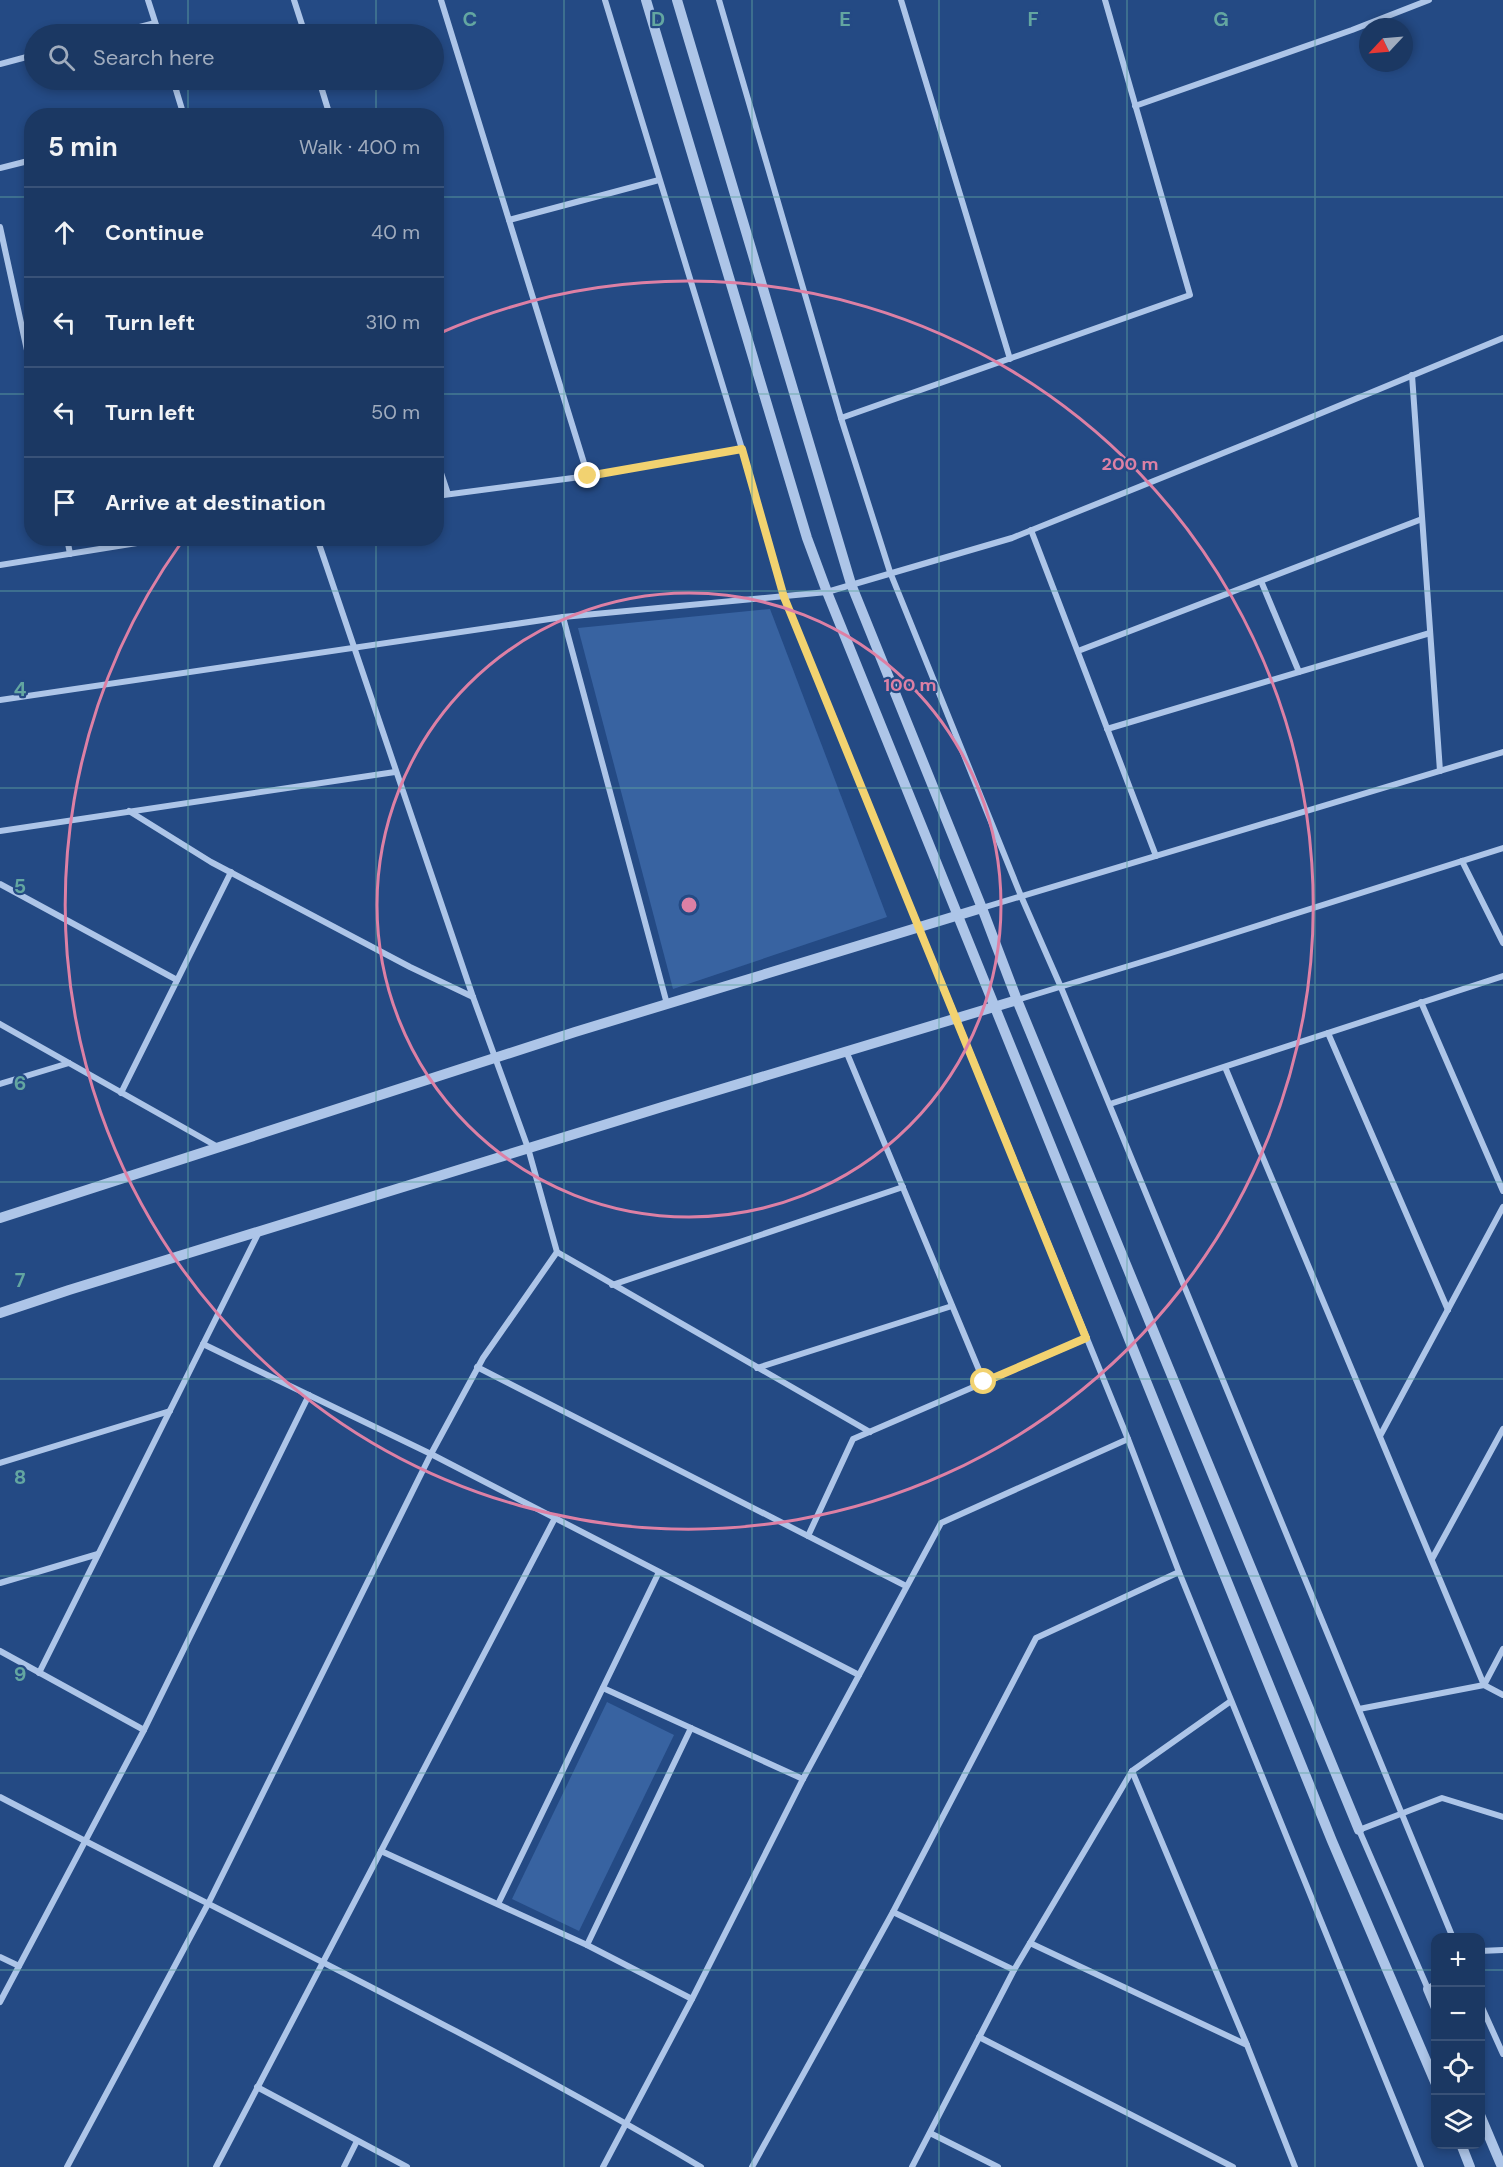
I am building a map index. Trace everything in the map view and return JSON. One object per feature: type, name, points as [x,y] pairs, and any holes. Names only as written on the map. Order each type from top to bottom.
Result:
[{"type":"street","points":[[148,0],[155,23],[151,24]]},
{"type":"street","points":[[294,0],[302,24]]},
{"type":"street","points":[[441,0],[588,476]]},
{"type":"street","points":[[605,0],[742,449],[784,597],[1128,1439],[1179,1572],[1421,2167]]},
{"type":"street","points":[[646,0],[807,538],[827,592],[1332,1841],[1431,2072]]},
{"type":"street","points":[[676,0],[851,584],[1017,1000],[1359,1830],[1431,1984]]},
{"type":"street","points":[[719,0],[841,418],[890,572],[1021,896],[1110,1104],[1451,1933]]},
{"type":"street","points":[[901,0],[1010,359]]},
{"type":"street","points":[[841,418],[1190,295],[1105,0]]},
{"type":"street","points":[[1135,106],[1352,30],[1429,0]]},
{"type":"street","points":[[0,64],[24,58]]},
{"type":"street","points":[[176,90],[182,108]]},
{"type":"street","points":[[322,90],[328,108]]},
{"type":"street","points":[[0,168],[24,162]]},
{"type":"street","points":[[509,220],[659,180]]},
{"type":"street","points":[[0,226],[24,336]]},
{"type":"street","points":[[0,700],[563,617],[827,592],[1012,538],[1503,338]]},
{"type":"street","points":[[1412,375],[1440,771]]},
{"type":"street","points":[[444,495],[588,476],[742,449]]},
{"type":"street","points":[[444,482],[448,494]]},
{"type":"street","points":[[1077,651],[1422,519]]},
{"type":"street","points":[[1031,530],[1156,856]]},
{"type":"street","points":[[68,546],[70,554]]},
{"type":"street","points":[[0,565],[119,546]]},
{"type":"street","points":[[320,546],[395,772],[528,1148],[557,1252],[870,1432]]},
{"type":"street","points":[[1261,581],[1299,672]]},
{"type":"street","points":[[563,617],[667,1004]]},
{"type":"street","points":[[1107,729],[1430,633]]},
{"type":"street","points":[[0,1218],[667,1004],[1503,752]]},
{"type":"street","points":[[0,831],[395,772]]},
{"type":"street","points":[[129,811],[231,872],[410,967],[473,997]]},
{"type":"street","points":[[0,1313],[528,1148],[1168,954],[1503,848]]},
{"type":"street","points":[[1462,861],[1503,943]]},
{"type":"street","points":[[121,1093],[231,872]]},
{"type":"street","points":[[0,885],[177,980]]},
{"type":"street","points":[[1110,1104],[1503,976]]},
{"type":"street","points":[[1421,1002],[1503,1191]]},
{"type":"street","points":[[0,1024],[219,1148]]},
{"type":"street","points":[[1328,1033],[1448,1310]]},
{"type":"street","points":[[846,1051],[984,1382]]},
{"type":"street","points":[[0,1084],[69,1063]]},
{"type":"street","points":[[1225,1067],[1484,1685]]},
{"type":"street","points":[[612,1285],[903,1187]]},
{"type":"street","points":[[1380,1436],[1503,1207]]},
{"type":"street","points":[[39,1673],[259,1231]]},
{"type":"street","points":[[67,2167],[208,1902],[431,1454],[477,1367],[557,1252]]},
{"type":"street","points":[[757,1368],[952,1306]]},
{"type":"street","points":[[808,1536],[853,1440],[1086,1338]]},
{"type":"street","points":[[203,1344],[431,1454],[859,1675]]},
{"type":"street","points":[[477,1367],[906,1586]]},
{"type":"street","points":[[0,2002],[144,1730],[309,1395]]},
{"type":"street","points":[[0,1463],[170,1411]]},
{"type":"street","points":[[1432,1559],[1503,1429]]},
{"type":"street","points":[[603,2167],[692,1999],[803,1779],[942,1523],[1128,1439]]},
{"type":"street","points":[[216,2167],[555,1518]]},
{"type":"street","points":[[0,1583],[98,1554]]},
{"type":"street","points":[[498,1904],[659,1572]]},
{"type":"street","points":[[752,2167],[893,1912],[1036,1638],[1179,1572]]},
{"type":"street","points":[[1484,1685],[1503,1649]]},
{"type":"street","points":[[0,1652],[144,1730]]},
{"type":"street","points":[[1359,1709],[1484,1685],[1503,1695]]},
{"type":"street","points":[[603,1688],[803,1779]]},
{"type":"street","points":[[912,2167],[1014,1970],[1132,1771],[1231,1701]]},
{"type":"street","points":[[587,1945],[691,1728]]},
{"type":"street","points":[[1132,1771],[1247,2045],[1295,2167]]},
{"type":"street","points":[[0,1797],[322,1962],[626,2123],[701,2167]]},
{"type":"street","points":[[1359,1830],[1442,1798],[1503,1817]]},
{"type":"street","points":[[381,1851],[587,1945],[692,1999]]},
{"type":"street","points":[[893,1912],[1014,1970]]},
{"type":"street","points":[[1030,1943],[1247,2045]]},
{"type":"street","points":[[1485,1951],[1503,1950]]},
{"type":"street","points":[[0,1957],[19,1966]]},
{"type":"street","points":[[1485,2014],[1503,2055]]},
{"type":"street","points":[[979,2037],[1233,2167]]},
{"type":"street","points":[[257,2087],[407,2167]]},
{"type":"street","points":[[1485,2127],[1502,2167]]},
{"type":"street","points":[[930,2133],[998,2167]]},
{"type":"street","points":[[344,2167],[357,2141]]},
{"type":"street","points":[[1463,2149],[1470,2167]]},
{"type":"shaded area","points":[[770,609],[887,917],[673,989],[578,628]]},
{"type":"shaded area","points":[[607,1702],[674,1735],[579,1931],[512,1899]]},
{"type":"route","points":[[588,476],[742,449],[784,597],[1086,1338],[984,1382]]}]
